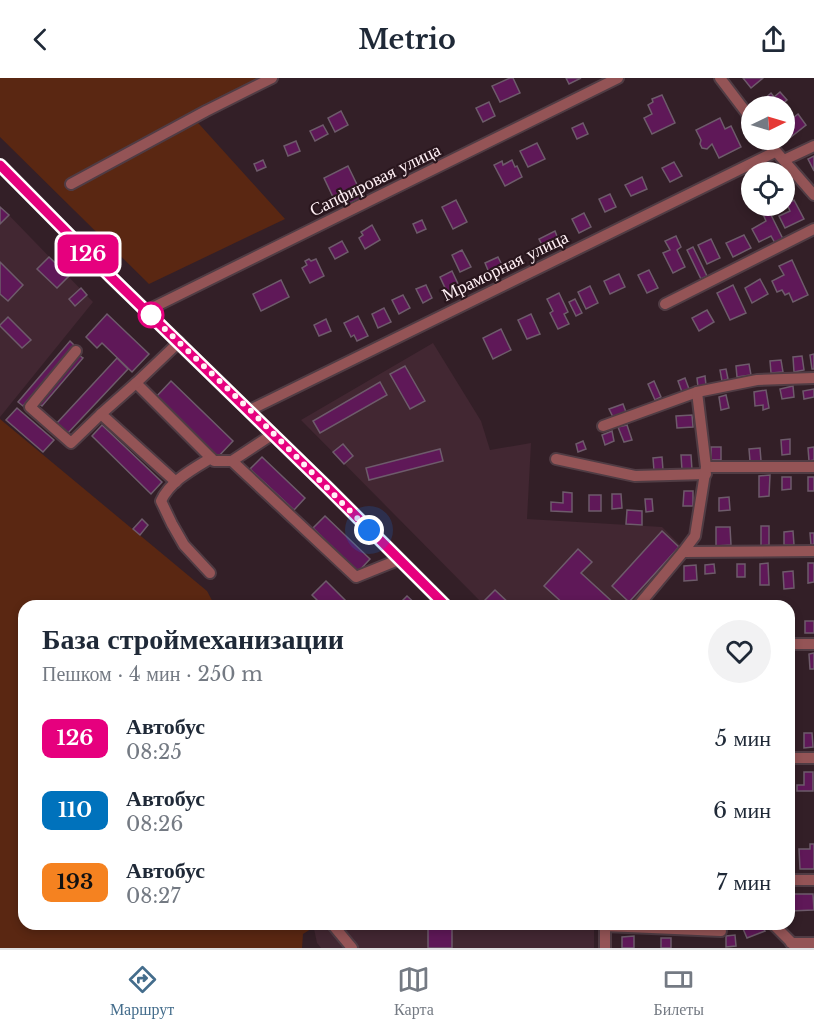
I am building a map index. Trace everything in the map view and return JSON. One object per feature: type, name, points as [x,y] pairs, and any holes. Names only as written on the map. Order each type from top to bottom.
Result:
[{"type":"street","points":[[71,184],[272,78]]},
{"type":"street","name":"Сапфировая улица","points":[[146,311],[618,78]]},
{"type":"street","points":[[720,78],[741,106]]},
{"type":"street","points":[[784,160],[814,146]]},
{"type":"street","points":[[776,152],[814,195]]},
{"type":"street","name":"Мраморная улица","points":[[250,410],[776,152]]},
{"type":"street","points":[[0,165],[440,600]]},
{"type":"street","points":[[665,304],[814,229]]},
{"type":"street","points":[[76,351],[30,407],[71,443],[179,342]]},
{"type":"street","points":[[603,426],[697,393],[757,380],[814,378]]},
{"type":"street","points":[[136,384],[214,461],[232,461],[273,434]]},
{"type":"street","points":[[643,600],[695,536],[706,471],[697,393]]},
{"type":"street","points":[[101,414],[176,482]]},
{"type":"street","points":[[210,573],[184,545],[161,501],[176,482],[211,458]]},
{"type":"street","points":[[556,459],[635,476],[814,467]]},
{"type":"street","points":[[232,461],[357,577],[398,560]]},
{"type":"street","points":[[683,552],[814,551]]},
{"type":"street","points":[[795,644],[814,644]]},
{"type":"street","points":[[795,758],[814,758]]},
{"type":"street","points":[[795,880],[814,880]]},
{"type":"street","points":[[337,930],[352,948]]},
{"type":"street","points":[[605,930],[605,948]]},
{"type":"street","points":[[702,930],[721,931]]},
{"type":"street","points":[[779,930],[794,945],[814,943]]},
{"type":"shaded area","points":[[0,78],[260,78],[190,114],[285,219],[149,284],[0,137]]},
{"type":"shaded area","points":[[0,206],[93,302],[0,417]]},
{"type":"shaded area","points":[[433,343],[481,421],[490,450],[531,443],[527,519],[662,527],[684,549],[639,600],[479,600],[301,420]]},
{"type":"shaded area","points":[[0,419],[207,591],[212,600],[18,600],[18,930],[309,930],[303,934],[302,948],[0,948]]},
{"type":"shaded area","points":[[314,930],[594,930],[594,948],[321,948],[317,943]]},
{"type":"building","points":[[513,78],[520,93],[500,102],[492,86]]},
{"type":"building","points":[[566,78],[581,78],[569,84]]},
{"type":"building","points":[[743,78],[763,78],[751,88]]},
{"type":"building","points":[[662,95],[675,123],[652,134],[644,118],[652,114],[648,105],[653,102],[652,99]]},
{"type":"building","points":[[489,102],[495,116],[483,122],[476,108]]},
{"type":"building","points":[[341,111],[348,125],[335,132],[328,118]]},
{"type":"building","points":[[798,114],[806,125],[795,134],[795,116]]},
{"type":"building","points":[[720,118],[725,129],[731,126],[741,147],[719,158],[712,144],[707,149],[702,148],[696,130]]},
{"type":"building","points":[[583,123],[588,134],[577,139],[572,128]]},
{"type":"building","points":[[323,125],[328,134],[315,141],[310,131]]},
{"type":"building","points":[[296,141],[300,151],[288,156],[284,146]]},
{"type":"building","points":[[537,143],[545,159],[528,167],[520,151]]},
{"type":"building","points":[[814,156],[814,171],[808,159]]},
{"type":"building","points":[[263,160],[266,167],[257,171],[254,164]]},
{"type":"building","points":[[512,160],[522,177],[505,186],[494,165],[502,161],[503,165]]},
{"type":"building","points":[[674,162],[682,176],[670,182],[662,168]]},
{"type":"building","points":[[348,166],[363,197],[349,204],[343,192],[333,197],[324,178]]},
{"type":"building","points":[[642,177],[647,189],[631,196],[625,185]]},
{"type":"building","points":[[610,194],[616,207],[605,212],[599,199]]},
{"type":"building","points":[[456,200],[467,222],[453,229],[442,207]]},
{"type":"building","points":[[795,202],[804,219],[785,228],[779,216],[795,216]]},
{"type":"building","points":[[0,207],[9,215],[0,224]]},
{"type":"building","points":[[584,213],[591,227],[579,233],[572,219]]},
{"type":"building","points":[[764,216],[772,216],[783,239],[775,243],[771,236],[759,242],[752,229],[766,221]]},
{"type":"building","points":[[422,220],[426,229],[417,233],[413,224]]},
{"type":"building","points":[[372,225],[380,240],[365,249],[359,238],[363,235],[361,232]]},
{"type":"building","points":[[555,231],[560,244],[545,251],[539,239]]},
{"type":"building","points":[[744,235],[751,248],[733,257],[726,243]]},
{"type":"building","points":[[676,236],[681,247],[677,250],[685,267],[673,273],[663,253],[670,250],[665,241]]},
{"type":"building","points":[[711,239],[720,258],[707,264],[698,245]]},
{"type":"building","points":[[342,241],[348,252],[335,259],[329,248]]},
{"type":"building","points":[[693,247],[707,276],[701,279],[687,250]]},
{"type":"building","points":[[462,250],[471,267],[460,272],[452,255]]},
{"type":"building","points":[[49,257],[69,276],[57,288],[37,269]]},
{"type":"building","points":[[498,257],[504,269],[490,275],[485,263]]},
{"type":"building","points":[[309,259],[311,261],[316,259],[324,276],[310,283],[302,268],[307,265],[305,261]]},
{"type":"building","points":[[792,260],[808,295],[793,302],[789,293],[785,295],[782,290],[777,292],[772,281],[784,275],[779,266]]},
{"type":"building","points":[[0,262],[23,285],[8,301],[0,294]]},
{"type":"building","points":[[649,270],[658,288],[647,293],[638,275]]},
{"type":"building","points":[[452,271],[459,286],[447,292],[440,277]]},
{"type":"building","points":[[619,274],[625,287],[610,294],[604,281]]},
{"type":"building","points":[[760,279],[768,294],[752,303],[745,288]]},
{"type":"building","points":[[281,280],[289,297],[261,311],[253,294]]},
{"type":"building","points":[[426,285],[432,298],[423,303],[416,289]]},
{"type":"building","points":[[733,285],[746,313],[730,320],[717,293]]},
{"type":"building","points":[[590,286],[598,303],[586,309],[578,292]]},
{"type":"building","points":[[81,288],[87,295],[75,306],[69,299]]},
{"type":"building","points":[[559,293],[568,312],[564,314],[569,324],[558,329],[550,313],[553,311],[547,299]]},
{"type":"building","points":[[403,295],[410,308],[399,314],[392,300]]},
{"type":"building","points":[[575,299],[582,313],[576,316],[569,302]]},
{"type":"building","points":[[384,308],[391,322],[378,328],[372,314]]},
{"type":"building","points":[[707,310],[714,322],[699,331],[692,318]]},
{"type":"building","points":[[107,314],[149,354],[132,372],[102,343],[97,348],[86,337]]},
{"type":"building","points":[[531,314],[540,334],[527,339],[518,320]]},
{"type":"building","points":[[358,316],[368,336],[357,341],[354,335],[351,337],[344,323]]},
{"type":"building","points":[[8,317],[31,340],[22,348],[0,326]]},
{"type":"building","points":[[326,319],[331,331],[319,336],[314,325]]},
{"type":"building","points":[[501,329],[511,350],[493,359],[483,338]]},
{"type":"building","points":[[70,341],[74,345],[23,406],[18,402]]},
{"type":"building","points":[[77,354],[83,358],[42,406],[37,402]]},
{"type":"building","points":[[814,354],[814,369],[812,369],[810,355]]},
{"type":"building","points":[[802,356],[804,370],[794,372],[793,357]]},
{"type":"building","points":[[117,358],[128,369],[67,434],[56,424]]},
{"type":"building","points":[[781,360],[783,372],[771,373],[770,361]]},
{"type":"building","points":[[749,364],[751,375],[737,377],[736,366]]},
{"type":"building","points":[[405,366],[425,401],[410,409],[390,374]]},
{"type":"building","points":[[726,369],[728,379],[722,381],[720,370]]},
{"type":"building","points":[[705,376],[706,385],[698,387],[697,378]]},
{"type":"building","points":[[685,378],[689,389],[682,392],[678,381]]},
{"type":"building","points":[[171,381],[233,441],[217,458],[155,398]]},
{"type":"building","points":[[654,381],[661,397],[655,400],[648,384]]},
{"type":"building","points":[[380,382],[387,395],[320,433],[313,421]]},
{"type":"building","points":[[793,386],[794,397],[782,399],[780,389]]},
{"type":"building","points":[[814,389],[814,397],[804,399],[803,391]]},
{"type":"building","points":[[766,390],[769,408],[763,410],[763,405],[755,406],[754,392]]},
{"type":"building","points":[[726,395],[729,408],[721,410],[719,397]]},
{"type":"building","points":[[623,404],[626,412],[613,417],[609,409]]},
{"type":"building","points":[[17,408],[54,440],[43,452],[6,420]]},
{"type":"building","points":[[692,415],[693,427],[677,428],[676,416]]},
{"type":"building","points":[[102,425],[162,482],[151,494],[92,436]]},
{"type":"building","points":[[627,425],[632,440],[624,442],[618,427]]},
{"type":"building","points":[[612,431],[614,441],[605,445],[602,435]]},
{"type":"building","points":[[790,439],[790,454],[782,455],[781,440]]},
{"type":"building","points":[[583,441],[586,449],[578,452],[576,444]]},
{"type":"building","points":[[343,444],[353,456],[344,464],[333,452]]},
{"type":"building","points":[[711,447],[721,447],[721,460],[711,460]]},
{"type":"building","points":[[814,447],[814,460],[809,461],[808,448]]},
{"type":"building","points":[[760,448],[761,461],[750,461],[749,449]]},
{"type":"building","points":[[440,449],[443,461],[369,480],[366,468]]},
{"type":"building","points":[[681,455],[691,455],[692,470],[682,470]]},
{"type":"building","points":[[262,457],[305,498],[294,510],[250,469]]},
{"type":"building","points":[[662,457],[663,470],[654,471],[653,458]]},
{"type":"building","points":[[770,475],[769,496],[759,497],[759,476]]},
{"type":"building","points":[[782,477],[791,477],[791,489],[782,490]]},
{"type":"building","points":[[808,477],[814,477],[814,491],[808,491]]},
{"type":"building","points":[[684,491],[693,491],[693,506],[683,506]]},
{"type":"building","points":[[563,492],[572,493],[572,512],[551,511],[551,502],[563,503]]},
{"type":"building","points":[[612,494],[621,494],[622,508],[612,509]]},
{"type":"building","points":[[589,495],[601,495],[601,511],[589,511]]},
{"type":"building","points":[[729,497],[730,510],[719,511],[719,498]]},
{"type":"building","points":[[645,499],[652,499],[653,511],[646,512]]},
{"type":"building","points":[[627,510],[642,511],[642,525],[626,524]]},
{"type":"building","points":[[325,516],[370,559],[358,572],[313,528]]},
{"type":"building","points":[[142,519],[148,525],[140,535],[133,529]]},
{"type":"building","points":[[761,526],[769,526],[769,545],[761,546]]},
{"type":"building","points":[[716,527],[730,527],[731,545],[716,546]]},
{"type":"building","points":[[662,531],[679,547],[631,600],[627,600],[612,586]]},
{"type":"building","points":[[793,531],[794,545],[784,545],[784,532]]},
{"type":"building","points":[[810,533],[814,533],[814,544],[811,545]]},
{"type":"building","points":[[578,549],[592,562],[581,573],[610,600],[559,600],[544,586]]},
{"type":"building","points":[[768,563],[769,585],[760,585],[760,564]]},
{"type":"building","points":[[808,563],[814,563],[814,582],[808,583]]},
{"type":"building","points":[[714,564],[715,573],[705,574],[705,565]]},
{"type":"building","points":[[737,564],[745,564],[745,577],[737,577]]},
{"type":"building","points":[[696,565],[697,580],[684,581],[684,566]]},
{"type":"building","points":[[793,571],[794,588],[784,589],[783,572]]},
{"type":"building","points":[[326,581],[345,600],[317,600],[312,595]]},
{"type":"building","points":[[495,590],[506,600],[485,600]]},
{"type":"building","points":[[805,621],[814,621],[814,633],[805,633]]},
{"type":"building","points":[[814,653],[814,669],[810,669],[809,654]]},
{"type":"building","points":[[804,733],[812,733],[813,747],[804,748]]},
{"type":"building","points":[[804,772],[813,772],[813,791],[797,791],[797,785],[804,785]]},
{"type":"building","points":[[810,844],[814,844],[814,869],[800,869],[799,849],[810,849]]},
{"type":"building","points":[[795,894],[813,894],[814,910],[795,911]]},
{"type":"building","points":[[428,930],[452,930],[452,948],[428,948]]},
{"type":"building","points":[[744,930],[765,931],[747,938]]},
{"type":"building","points":[[735,935],[736,946],[726,947],[726,936]]},
{"type":"building","points":[[634,936],[634,948],[622,948],[622,937]]},
{"type":"building","points":[[661,938],[671,938],[671,948],[661,948]]},
{"type":"bus line","name":"126","points":[[0,165],[440,600]]},
{"type":"route","points":[[151,315],[146,311],[250,410],[369,530]]}]
